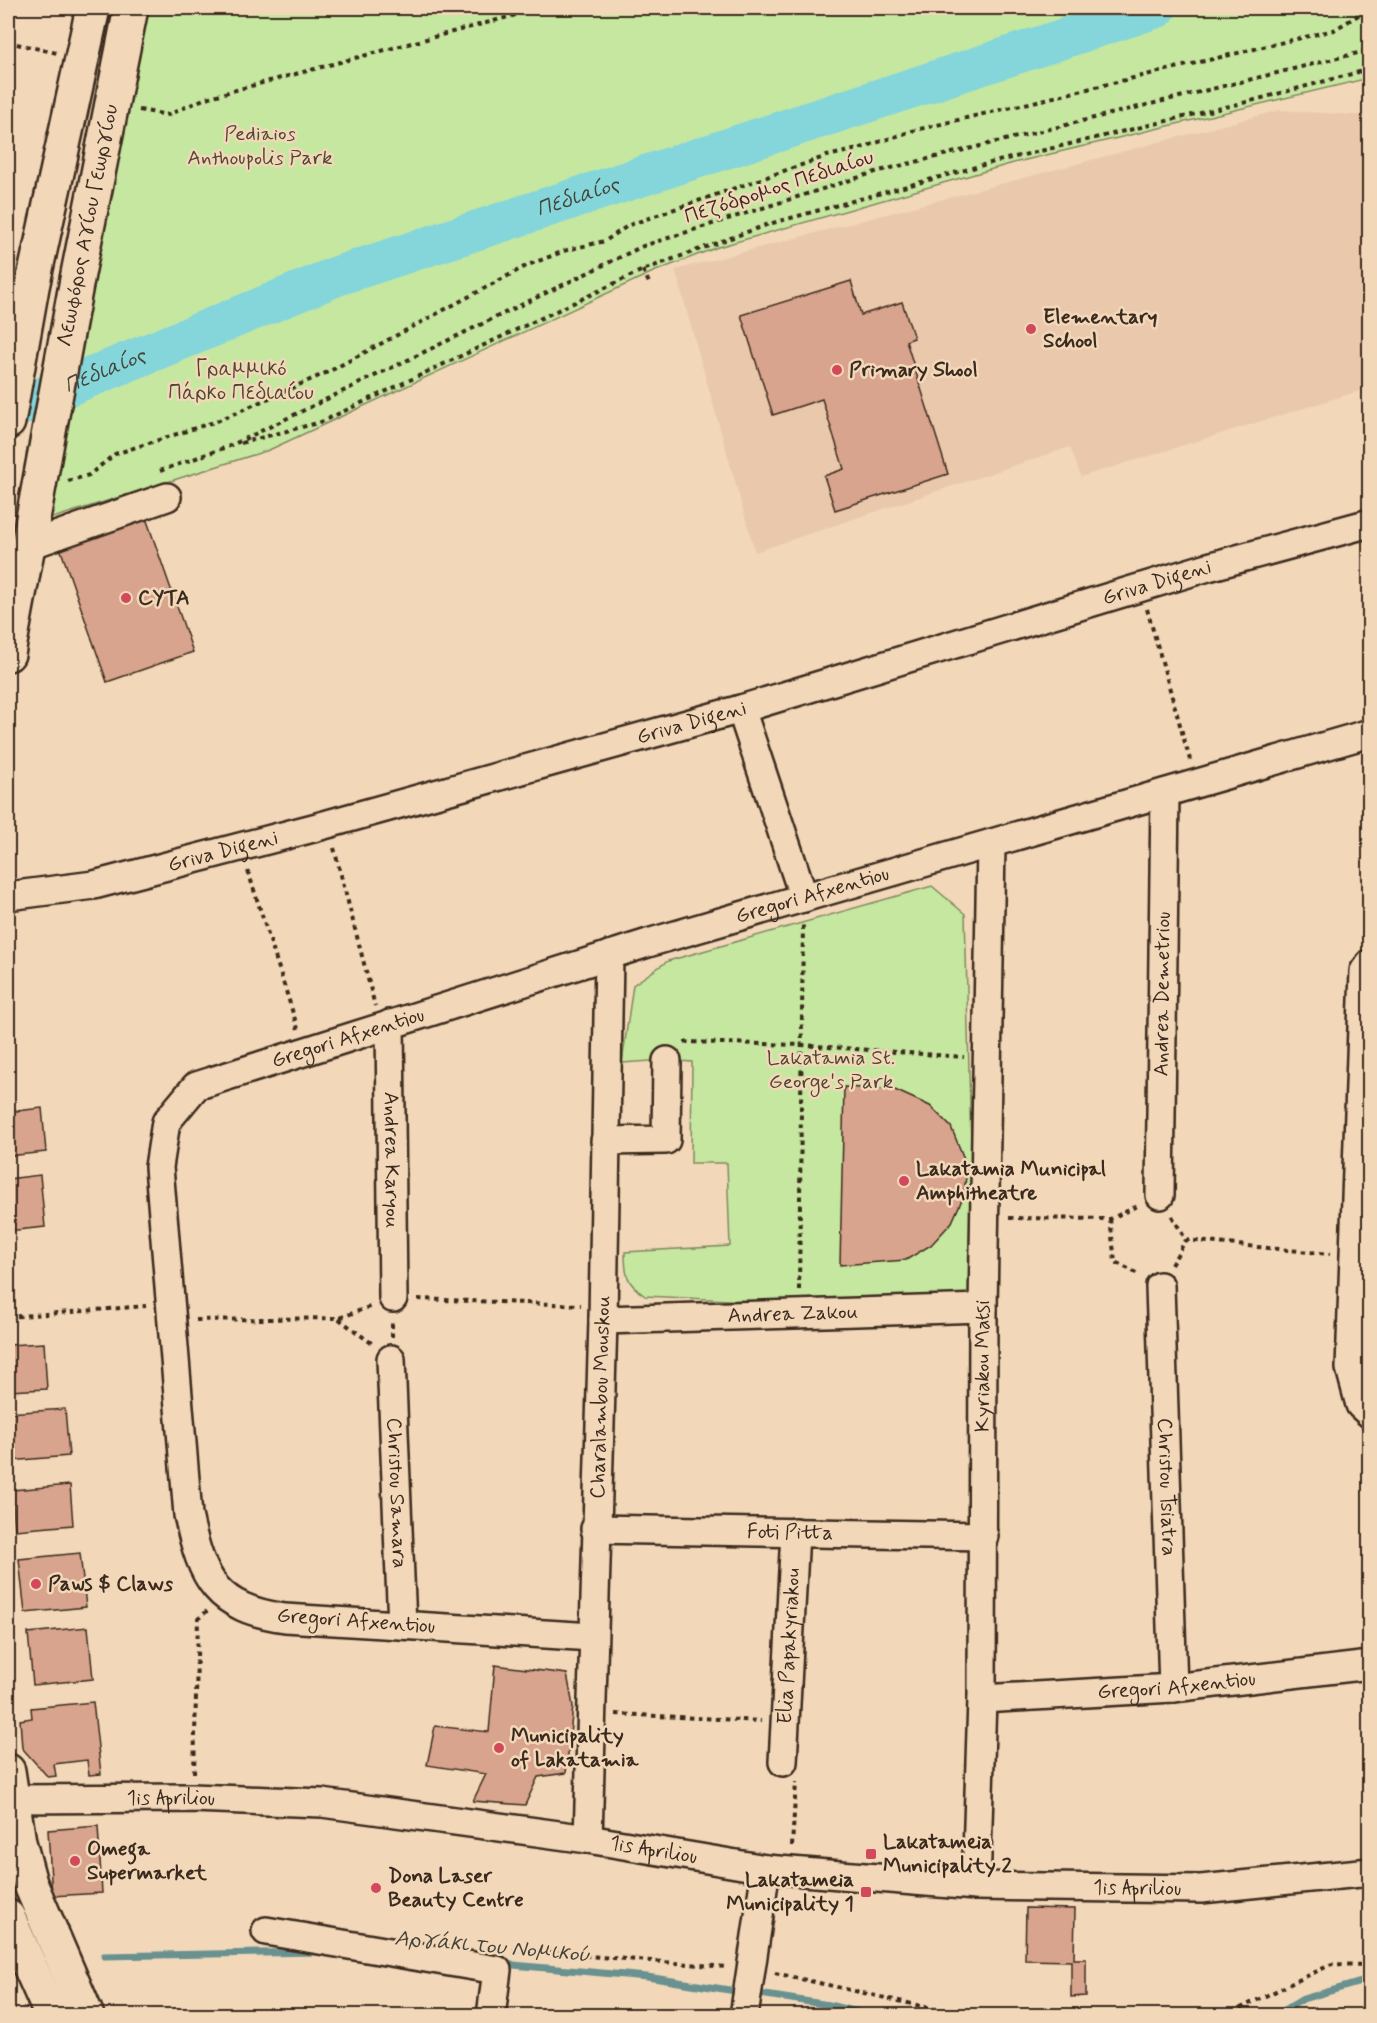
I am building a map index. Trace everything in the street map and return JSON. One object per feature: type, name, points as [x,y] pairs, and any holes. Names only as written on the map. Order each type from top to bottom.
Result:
[{"type":"main road","name":"Λεωφόρος Αγίου Γεωργίου","points":[[8,422],[32,287],[93,8]]},
{"type":"main road","name":"Λεωφόρος Αγίου Γεωργίου","points":[[8,654],[27,543],[52,485],[78,274],[131,8]]},
{"type":"main road","points":[[9,1785],[30,1883],[87,2016]]},
{"type":"main road","points":[[8,1917],[52,2016]]},
{"type":"street","points":[[27,543],[41,541],[167,497]]},
{"type":"street","name":"Griva Digeni","points":[[8,896],[94,885],[328,824],[741,709],[1141,588],[1370,523]]},
{"type":"street","points":[[741,709],[804,898]]},
{"type":"street","name":"Gregori Afxentiou","points":[[593,1637],[285,1618],[256,1614],[224,1598],[208,1579],[195,1550],[188,1515],[159,1167],[166,1122],[196,1086],[609,955],[1370,733]]},
{"type":"street","name":"Andrea Demetriou","points":[[1160,1195],[1166,793]]},
{"type":"street","name":"Kyriakou Matsi","points":[[975,1886],[982,1699],[983,1308],[991,845]]},
{"type":"street","name":"Charalambou Mouskou","points":[[588,1839],[595,1528],[603,1313],[609,955]]},
{"type":"street","points":[[1370,963],[1364,971],[1350,1368],[1360,1404],[1370,1414]]},
{"type":"street","name":"Andrea Karyou","points":[[385,1025],[393,1298]]},
{"type":"street","points":[[605,1141],[666,1140],[667,1061]]},
{"type":"street","name":"Christou Tsiatra","points":[[1160,1286],[1173,1688]]},
{"type":"street","name":"Andrea Zakou","points":[[603,1313],[798,1314],[983,1308]]},
{"type":"street","name":"Christou Samara","points":[[391,1359],[402,1625]]},
{"type":"street","name":"Foti Pitta","points":[[595,1528],[984,1536]]},
{"type":"street","name":"Elia Papakyriakou","points":[[783,1762],[795,1532]]},
{"type":"street","name":"Gregori Afxentiou","points":[[982,1699],[1173,1688],[1370,1665]]},
{"type":"street","name":"1is Apriliou","points":[[9,1785],[192,1798],[322,1803],[588,1839],[778,1870],[975,1886],[1202,1888],[1370,1872]]},
{"type":"street","points":[[744,2016],[750,1964],[778,1870]]},
{"type":"street","points":[[266,1930],[497,1970],[491,2016]]},
{"type":"path","points":[[130,109],[168,115],[206,98],[542,8]]},
{"type":"path","points":[[52,485],[89,475],[115,454],[217,421],[328,372],[528,266],[567,250],[605,240],[640,221],[826,156],[858,149],[912,131],[1334,30],[1370,8]]},
{"type":"path","points":[[8,42],[57,53]]},
{"type":"path","name":"Πεζόδρομος Πεδιαίου","points":[[643,270],[321,422],[231,445],[643,246],[879,171],[1370,50]]},
{"type":"path","points":[[649,283],[643,270],[791,218],[994,162],[1251,101],[1370,69]]},
{"type":"path","points":[[1141,588],[1197,784]]},
{"type":"path","points":[[328,824],[385,1025]]},
{"type":"path","points":[[240,847],[305,1051]]},
{"type":"path","points":[[798,1314],[804,898]]},
{"type":"path","points":[[667,1061],[666,1042],[802,1045],[987,1059]]},
{"type":"path","points":[[985,1218],[1110,1219],[1160,1195],[1186,1240]]},
{"type":"path","points":[[1110,1219],[1115,1262],[1160,1286],[1186,1240]]},
{"type":"path","points":[[1186,1240],[1354,1256]]},
{"type":"path","points":[[391,1359],[393,1298]]},
{"type":"path","points":[[8,1317],[171,1312],[339,1318],[393,1298],[603,1313]]},
{"type":"path","points":[[339,1318],[391,1359]]},
{"type":"path","points":[[192,1798],[198,1619],[224,1598]]},
{"type":"path","points":[[591,1713],[785,1722]]},
{"type":"path","points":[[778,1870],[796,1783],[783,1762]]},
{"type":"path","points":[[502,1950],[750,1964],[965,2016]]},
{"type":"path","points":[[1224,2016],[1332,1964],[1370,1965]]},
{"type":"shaded area","name":"Elementary School","points":[[1280,110],[1369,116],[1369,388],[1081,477],[1070,447],[755,552],[675,270]]},
{"type":"green space","points":[[149,8],[1369,8],[1369,78],[1017,162],[718,247],[653,272],[269,450],[40,522],[76,372]]},
{"type":"green space","name":"Lakatamia St. George's Park","points":[[932,886],[965,914],[972,1185],[970,1298],[835,1305],[645,1296],[630,1282],[625,1266],[625,1252],[730,1246],[727,1163],[691,1163],[692,1062],[666,1060],[622,1063],[633,985],[668,961]]},
{"type":"building","name":"Primary Shool","points":[[851,281],[861,315],[902,302],[914,338],[906,341],[948,474],[835,510],[824,476],[844,469],[822,399],[773,415],[741,315]]},
{"type":"building","name":"CYTA","points":[[145,515],[193,652],[107,682],[59,545]]},
{"type":"building","name":"Lakatamia Municipal Amphitheatre","points":[[844,1087],[895,1090],[930,1106],[951,1127],[967,1166],[964,1195],[952,1222],[931,1245],[906,1260],[840,1265]]},
{"type":"building","points":[[42,1108],[46,1152],[8,1156],[8,1112]]},
{"type":"building","points":[[40,1175],[45,1227],[8,1231],[8,1179]]},
{"type":"building","points":[[44,1343],[47,1389],[8,1391],[8,1345]]},
{"type":"building","points":[[65,1409],[69,1456],[9,1461],[8,1413]]},
{"type":"building","points":[[70,1485],[73,1525],[15,1530],[12,1490]]},
{"type":"building","points":[[80,1553],[86,1607],[25,1613],[19,1559]]},
{"type":"building","points":[[88,1627],[93,1679],[33,1685],[28,1633]]},
{"type":"building","name":"Municipality of Lakatamia","points":[[495,1665],[567,1674],[573,1706],[566,1773],[538,1777],[525,1805],[473,1801],[486,1774],[427,1765],[435,1726],[489,1732]]},
{"type":"building","points":[[93,1702],[101,1774],[89,1775],[87,1760],[54,1764],[56,1776],[48,1777],[22,1748],[20,1720],[32,1718],[31,1708]]},
{"type":"building","name":"Omega Supermarket","points":[[98,1826],[102,1893],[52,1896],[48,1830]]},
{"type":"building","points":[[1026,1908],[1075,1909],[1074,1959],[1086,1959],[1086,1996],[1071,1997],[1071,1961],[1025,1960]]},
{"type":"waterway","name":"Πεδιαίος","points":[[8,411],[337,276],[1157,8]]},
{"type":"waterway","name":"Αργάκι του Νομικού","points":[[104,1956],[321,1952]]},
{"type":"waterway","name":"Αργάκι του Νομικού","points":[[502,1964],[647,1977],[742,1992]]},
{"type":"waterway","name":"Αργάκι του Νομικού","points":[[1275,2016],[1303,1999],[1361,1982],[1370,1984]]},
{"type":"waterway","name":"Αργάκι του Νομικού","points":[[753,1993],[829,2005],[873,2016]]},
{"type":"place","name":"Elementary School","points":[[1031,329]]},
{"type":"place","name":"Primary Shool","points":[[837,370]]},
{"type":"place","name":"CYTA","points":[[126,598]]},
{"type":"place","name":"Lakatamia Municipal Amphitheatre","points":[[904,1181]]},
{"type":"place","name":"Paws $ Claws","points":[[36,1584]]},
{"type":"place","name":"Municipality of Lakatamia","points":[[499,1748]]},
{"type":"place","name":"Lakatameia Municipality 2","points":[[871,1854]]},
{"type":"place","name":"Omega Supermarket","points":[[75,1861]]},
{"type":"place","name":"Dona Laser Beauty Centre","points":[[376,1888]]},
{"type":"place","name":"Lakatameia Municipality 1","points":[[866,1892]]},
{"type":"park label","name":"Pediaios Anthoupolis Park","points":[[260,146]]},
{"type":"park label","name":"Γραμμικό Πάρκο Πεδιαίου","points":[[241,381]]}]
